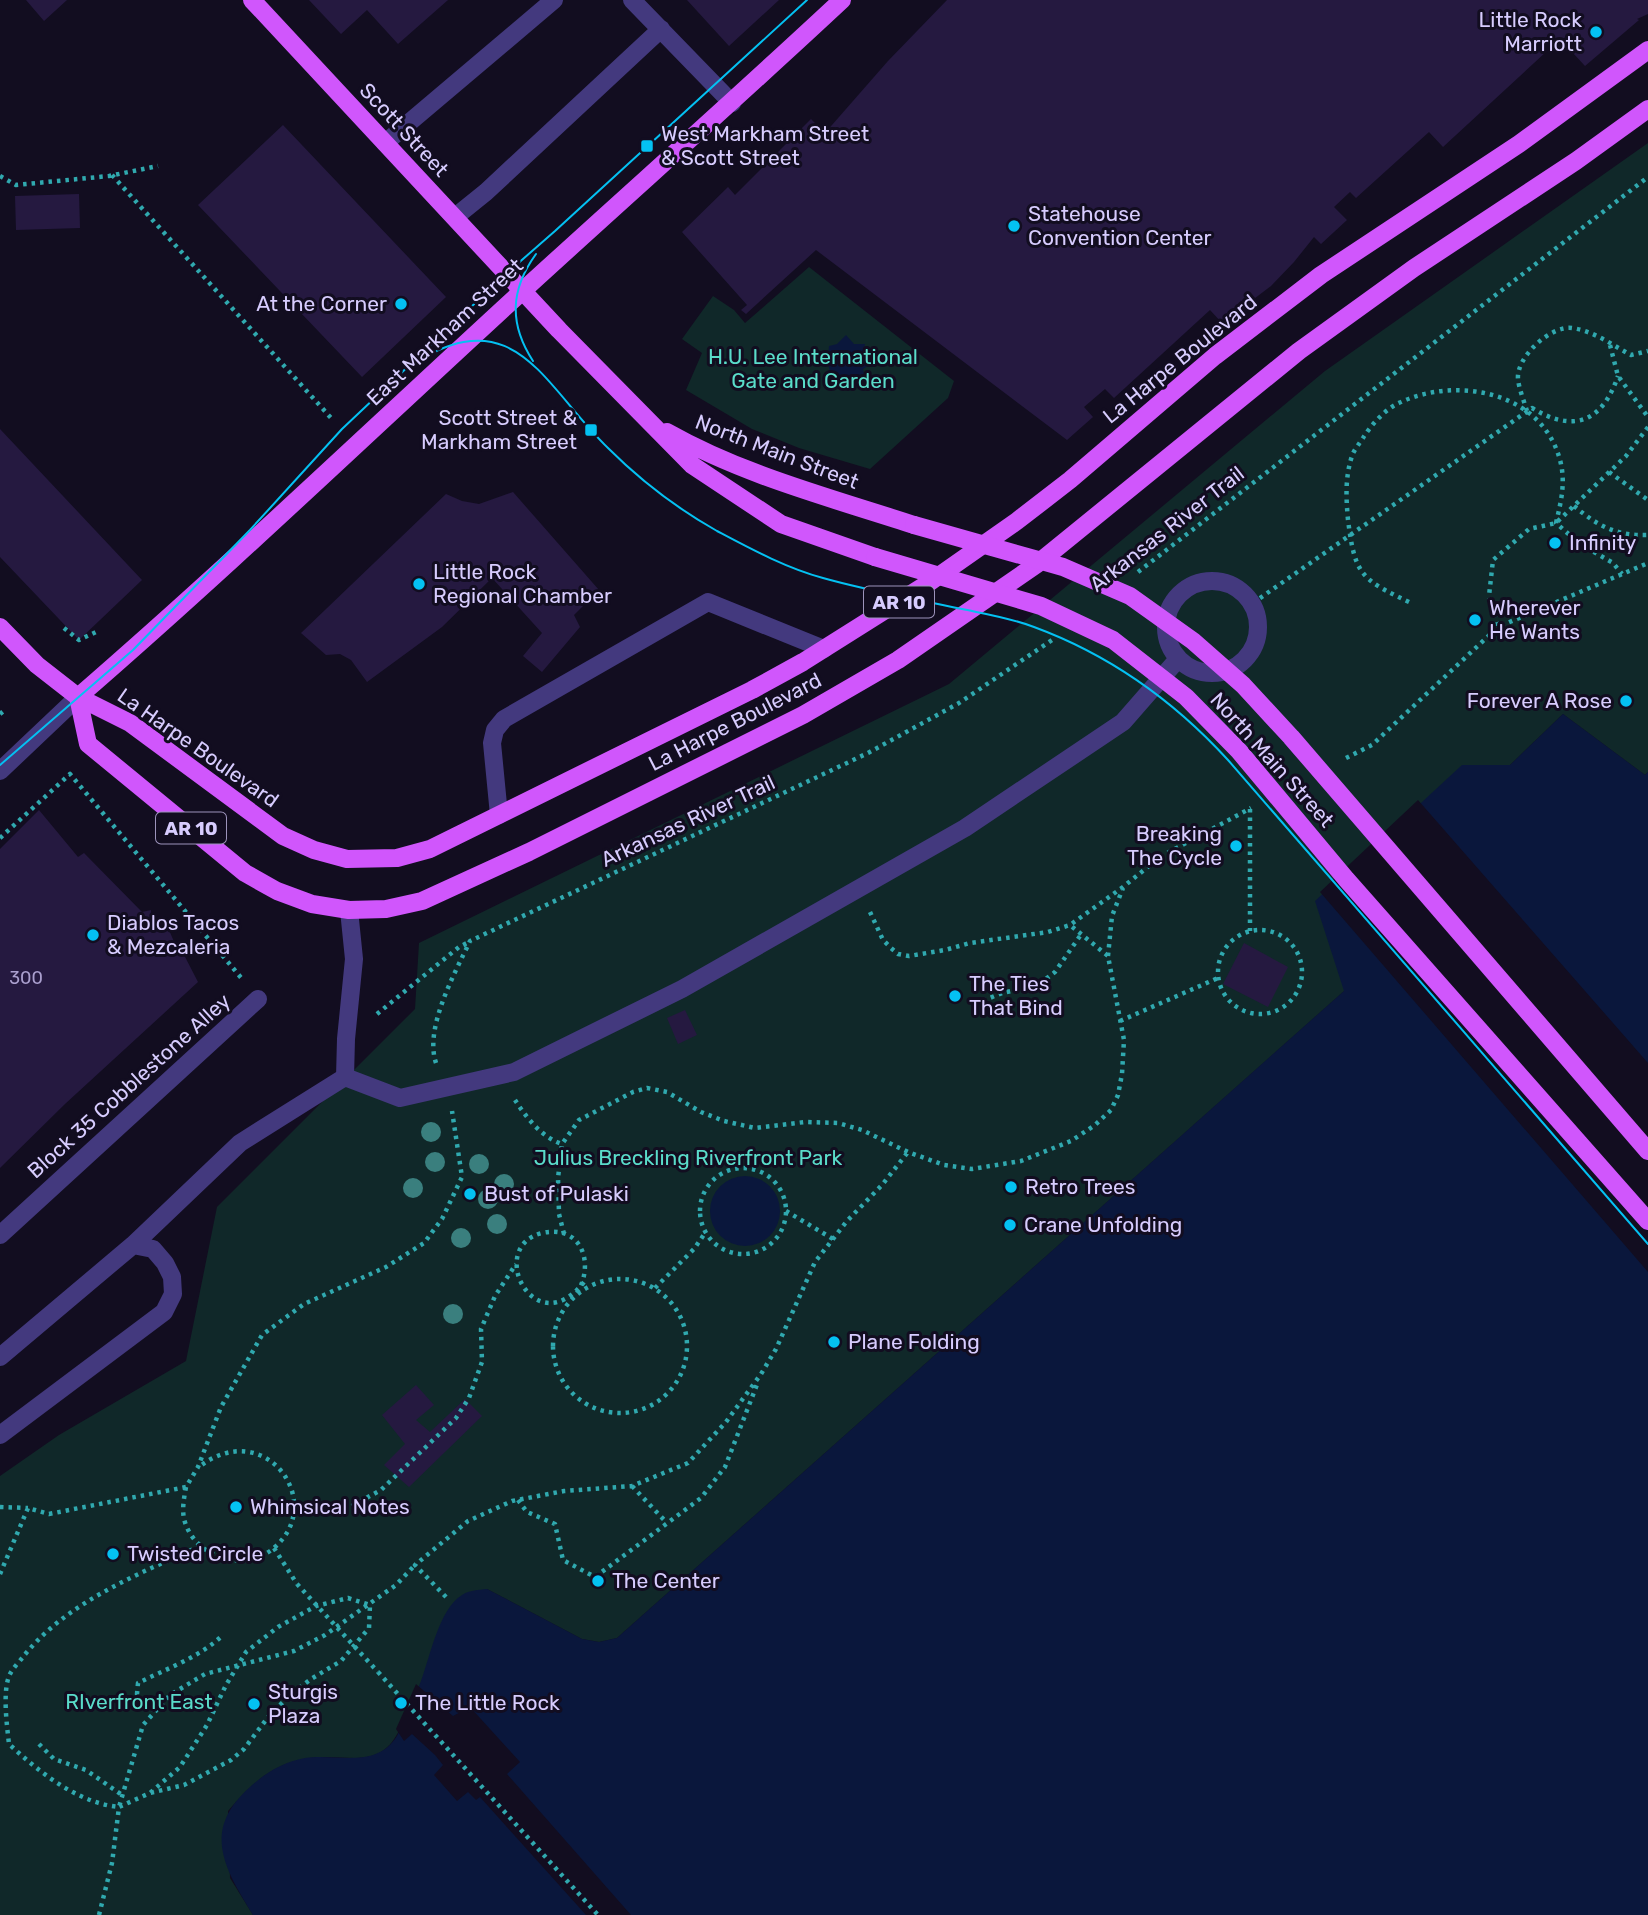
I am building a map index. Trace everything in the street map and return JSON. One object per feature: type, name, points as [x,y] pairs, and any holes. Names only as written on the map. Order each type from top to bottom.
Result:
[{"type":"main road","name":"Scott Street","points":[[252,0],[523,290]]},
{"type":"main road","name":"East Markham Street","points":[[78,696],[268,528],[523,290],[732,103],[842,0]]},
{"type":"main road","name":"La Harpe Boulevard","points":[[78,696],[130,723],[284,836],[314,850],[346,859],[397,858],[430,849],[752,690],[824,649],[930,582],[1070,480],[1215,356],[1321,275],[1519,144],[1648,50]]},
{"type":"main road","name":"La Harpe Boulevard","points":[[78,696],[88,744],[245,873],[277,891],[312,904],[349,910],[386,909],[422,901],[505,863],[803,715],[898,660],[1037,564],[1309,343],[1648,109]]},
{"type":"main road","name":"North Main Street","points":[[523,290],[645,420],[692,465],[781,524],[875,557],[1041,606],[1113,640],[1186,697],[1239,751],[1346,879],[1648,1221]]},
{"type":"main road","name":"North Main Street","points":[[645,420],[699,450],[797,486],[914,525],[1063,567],[1130,596],[1193,641],[1243,685],[1291,737],[1648,1151]]},
{"type":"main road","points":[[0,627],[37,666],[78,696]]},
{"type":"street","points":[[385,143],[554,0]]},
{"type":"street","points":[[632,0],[732,103]]},
{"type":"street","points":[[455,218],[661,29]]},
{"type":"street","points":[[1211,580],[1226,582],[1239,589],[1253,603],[1258,629],[1255,644],[1247,657],[1235,667],[1206,673],[1191,668],[1178,659],[1166,632],[1167,617],[1173,602],[1183,591],[1196,583],[1211,580]]},
{"type":"street","points":[[499,815],[492,743],[495,730],[504,719],[708,602],[824,649]]},
{"type":"street","points":[[345,1077],[400,1098],[513,1072],[682,989],[965,828],[1123,723],[1178,659]]},
{"type":"street","points":[[0,771],[78,696]]},
{"type":"street","points":[[345,1077],[354,959],[349,910]]},
{"type":"street","name":"Block 35 Cobblestone Alley","points":[[0,1235],[258,999]]},
{"type":"street","points":[[0,1357],[133,1245],[240,1143],[345,1077]]},
{"type":"street","points":[[0,1434],[164,1312],[173,1294],[172,1277],[153,1248],[133,1245]]},
{"type":"path","points":[[0,176],[16,185],[112,176],[158,166]]},
{"type":"path","points":[[112,176],[332,419]]},
{"type":"path","name":"Arkansas River Trail","points":[[1137,573],[1648,177]]},
{"type":"path","points":[[1527,411],[1517,377],[1526,355],[1551,332],[1569,327],[1590,332],[1631,355],[1648,351]]},
{"type":"path","points":[[1609,343],[1618,376],[1648,417]]},
{"type":"path","points":[[1253,603],[1532,408],[1556,421],[1571,423],[1588,419],[1605,404],[1618,376]]},
{"type":"path","points":[[1409,602],[1383,590],[1360,573],[1350,535],[1346,498],[1352,453],[1370,426],[1398,402],[1433,391],[1462,390],[1494,394],[1527,411],[1546,431],[1560,460],[1563,492],[1556,523]]},
{"type":"path","points":[[1648,427],[1626,456],[1556,523],[1529,529],[1493,561],[1489,596],[1498,627],[1648,563]]},
{"type":"path","points":[[1609,472],[1648,500]]},
{"type":"path","points":[[1574,506],[1613,532],[1648,536]]},
{"type":"path","points":[[1556,523],[1580,544],[1613,563],[1622,575]]},
{"type":"path","points":[[64,628],[79,640],[96,632]]},
{"type":"path","name":"Arkansas River Trail","points":[[346,1038],[459,947],[868,753],[959,703],[1055,637]]},
{"type":"path","points":[[0,714],[6,709]]},
{"type":"path","points":[[0,838],[70,774],[258,999]]},
{"type":"path","points":[[1250,808],[1251,931]]},
{"type":"path","points":[[564,1234],[559,1214],[558,1178],[562,1144],[579,1120],[633,1092],[648,1088],[667,1092],[701,1112],[734,1123],[755,1128],[805,1122],[838,1123],[862,1130],[908,1152],[944,1165],[972,1169],[1021,1161],[1071,1141],[1111,1110],[1118,1095],[1124,1040],[1108,956],[1112,916],[1123,887]]},
{"type":"path","points":[[859,889],[883,940],[898,954],[909,956],[945,950],[970,943],[1048,932],[1070,925],[1080,936],[1108,956]]},
{"type":"path","points":[[1267,930],[1281,935],[1293,945],[1301,959],[1303,973],[1297,994],[1287,1005],[1263,1015],[1248,1013],[1232,1004],[1223,992],[1218,978],[1219,962],[1225,949],[1237,937],[1251,931],[1267,930]]},
{"type":"path","points":[[975,1004],[1002,993],[1038,985],[1055,972],[1080,936]]},
{"type":"path","points":[[198,1467],[212,1457],[228,1451],[262,1455],[276,1465],[287,1478],[292,1494],[293,1512],[284,1537],[274,1548],[245,1561],[214,1555],[200,1546],[190,1534],[184,1519],[186,1487],[198,1467],[221,1407],[262,1335],[303,1304],[386,1267],[424,1243],[442,1219],[462,1177],[457,1135],[433,1055],[439,1010],[470,941]]},
{"type":"path","points":[[1120,1021],[1218,978]]},
{"type":"path","points":[[498,1075],[526,1117],[554,1141],[562,1144]]},
{"type":"path","points":[[99,1915],[112,1863],[119,1807],[143,1725],[170,1695],[205,1674],[295,1651],[325,1635],[396,1585],[415,1565],[468,1521],[518,1500],[564,1491],[632,1486],[688,1463],[726,1422],[761,1374],[776,1349],[815,1262],[908,1152]]},
{"type":"path","points":[[752,1169],[762,1173],[779,1189],[786,1211],[784,1225],[767,1247],[755,1253],[740,1255],[726,1251],[705,1233],[700,1207],[704,1195],[712,1182],[730,1171],[752,1169]]},
{"type":"path","points":[[786,1211],[833,1239]]},
{"type":"path","points":[[655,1288],[694,1249],[705,1233]]},
{"type":"path","points":[[293,1512],[348,1508],[381,1490],[456,1418],[469,1398],[482,1362],[481,1329],[495,1296],[516,1264],[523,1247],[539,1234],[564,1234],[576,1241],[583,1251],[587,1270],[584,1282],[564,1310],[555,1330],[554,1351],[558,1371],[569,1390],[585,1403],[604,1411],[626,1413],[647,1408],[664,1396],[678,1380],[686,1361],[688,1340],[682,1319],[671,1301],[655,1288],[636,1280],[615,1278],[594,1284],[577,1294]]},
{"type":"path","points":[[516,1264],[517,1277],[525,1292],[535,1299],[552,1303],[564,1301],[574,1295],[584,1282]]},
{"type":"path","points":[[518,1500],[527,1512],[555,1524],[564,1560],[596,1577],[701,1498],[725,1468],[761,1374]]},
{"type":"path","points":[[632,1486],[667,1523]]},
{"type":"path","points":[[0,1507],[28,1508],[49,1514],[186,1487]]},
{"type":"path","points":[[0,1574],[28,1508]]},
{"type":"path","points":[[200,1546],[110,1589],[35,1641],[9,1675],[6,1710],[9,1744],[31,1765],[72,1790],[104,1805],[119,1807],[149,1793],[184,1785],[231,1760],[244,1749],[290,1695],[341,1661],[369,1628],[370,1605]]},
{"type":"path","points":[[274,1548],[297,1584],[598,1915]]},
{"type":"path","points":[[415,1565],[446,1597]]},
{"type":"path","points":[[149,1793],[180,1767],[207,1725],[246,1652],[278,1627],[316,1606],[348,1598],[370,1605]]},
{"type":"path","points":[[155,1710],[143,1706],[137,1693],[138,1683],[204,1649],[223,1635]]},
{"type":"path","points":[[39,1744],[54,1759],[86,1770],[122,1795]]},
{"type":"green space","name":"Julius Breckling Riverfront Park","points":[[1648,143],[1648,772],[1645,775],[1563,714],[1510,765],[1352,984],[617,1638],[599,1642],[582,1639],[487,1589],[434,1662],[390,1745],[367,1757],[311,1758],[283,1765],[260,1779],[228,1811],[230,1878],[253,1915],[0,1915],[0,1476],[59,1435],[186,1361],[217,1207],[415,1009],[419,943],[949,684],[1325,371]]},
{"type":"green space","name":"H.U. Lee International Gate and Garden","points":[[809,267],[954,381],[948,398],[870,469],[799,448],[752,429],[686,390],[702,353],[682,339],[713,296],[734,310],[745,323]]},
{"type":"water","points":[[846,335],[854,344],[865,344],[863,354],[871,364],[863,369],[865,378],[853,379],[848,387],[831,377],[829,367],[822,362],[828,356],[829,346],[837,344]]},
{"type":"water","points":[[1563,714],[1645,775],[1648,772],[1648,1915],[253,1915],[234,1882],[222,1850],[225,1820],[234,1804],[249,1788],[289,1762],[317,1757],[365,1757],[386,1748],[398,1735],[421,1681],[441,1622],[454,1602],[468,1592],[487,1589],[582,1639],[599,1642],[617,1638],[1344,991],[1315,901],[1462,765],[1510,765]]},
{"type":"water","points":[[745,1176],[764,1182],[774,1192],[780,1211],[774,1230],[764,1240],[745,1246],[726,1240],[716,1230],[710,1211],[716,1192],[726,1182]]},
{"type":"pier","points":[[1418,800],[1648,1063],[1648,1272],[1320,892]]},
{"type":"pier","points":[[416,1684],[453,1716],[470,1707],[520,1762],[507,1774],[631,1915],[586,1915],[480,1797],[476,1800],[468,1792],[457,1801],[434,1775],[443,1765],[435,1755],[412,1734],[404,1741],[396,1729]]},
{"type":"building","points":[[26,0],[67,0],[44,21]]},
{"type":"building","points":[[309,0],[448,0],[398,44],[367,10],[341,34]]},
{"type":"building","points":[[687,0],[779,0],[729,46]]},
{"type":"building","name":"Statehouse Convention Center","points":[[947,0],[1648,0],[1648,14],[1637,19],[1639,20],[1585,66],[1560,39],[1443,147],[1429,132],[1356,198],[1350,192],[1334,207],[1347,220],[1321,244],[1314,237],[1271,286],[1222,323],[1210,310],[1114,398],[1105,389],[1084,407],[1093,417],[1067,440],[816,250],[746,314],[741,310],[747,305],[682,232],[728,187],[735,195],[811,119],[825,133],[888,61]]},
{"type":"building","points":[[283,125],[446,297],[362,377],[198,205]]},
{"type":"building","points":[[79,194],[80,228],[16,230],[15,196]]},
{"type":"building","points":[[0,429],[142,580],[79,640],[0,557]]},
{"type":"building","name":"Little Rock Regional Chamber","points":[[513,492],[599,590],[574,615],[580,627],[542,672],[523,656],[542,633],[492,578],[442,627],[367,682],[351,660],[340,654],[326,655],[301,633],[446,494],[479,504]]},
{"type":"building","name":"Diablos Tacos & Mezcaleria","points":[[39,810],[78,857],[84,853],[142,912],[151,910],[151,919],[163,916],[178,951],[183,953],[198,982],[65,1104],[0,1168],[0,849]]},
{"type":"building","points":[[1244,943],[1288,967],[1268,1007],[1223,984]]},
{"type":"building","points":[[685,1010],[697,1035],[678,1044],[667,1018]]},
{"type":"building","points":[[416,1385],[434,1405],[416,1420],[430,1432],[465,1399],[482,1416],[409,1487],[384,1465],[405,1444],[382,1415]]},
{"type":"tram line","points":[[0,765],[133,650],[250,530],[342,429],[507,273],[807,0]]},
{"type":"tram line","points":[[533,361],[520,334],[516,307],[521,281],[536,254]]},
{"type":"tram line","points":[[410,366],[446,347],[476,341],[501,345],[524,357],[544,376],[608,448],[633,471],[674,504],[730,538],[809,574],[1025,624],[1089,651],[1163,699],[1228,760],[1648,1244]]},
{"type":"place","name":"Little Rock Marriott","points":[[1596,32]]},
{"type":"place","name":"West Markham Street & Scott Street","points":[[647,146]]},
{"type":"place","name":"Statehouse Convention Center","points":[[1014,226]]},
{"type":"place","name":"At the Corner","points":[[401,304]]},
{"type":"place","name":"Scott Street & Markham Street","points":[[591,430]]},
{"type":"place","name":"Infinity","points":[[1555,543]]},
{"type":"place","name":"Little Rock Regional Chamber","points":[[419,584]]},
{"type":"place","name":"Wherever He Wants","points":[[1475,620]]},
{"type":"place","name":"Forever A Rose","points":[[1626,701]]},
{"type":"place","name":"Breaking The Cycle","points":[[1236,846]]},
{"type":"place","name":"Diablos Tacos & Mezcaleria","points":[[93,935]]},
{"type":"place","name":"The Ties That Bind","points":[[955,996]]},
{"type":"place","name":"Retro Trees","points":[[1011,1187]]},
{"type":"place","name":"Bust of Pulaski","points":[[470,1194]]},
{"type":"place","name":"Crane Unfolding","points":[[1010,1225]]},
{"type":"place","name":"Plane Folding","points":[[834,1342]]},
{"type":"place","name":"Whimsical Notes","points":[[236,1507]]},
{"type":"place","name":"Twisted Circle","points":[[113,1554]]},
{"type":"place","name":"The Center","points":[[598,1581]]},
{"type":"place","name":"The Little Rock","points":[[401,1703]]},
{"type":"place","name":"Sturgis Plaza","points":[[254,1704]]},
{"type":"park label","name":"RIverfront East","points":[[139,1702]]}]
